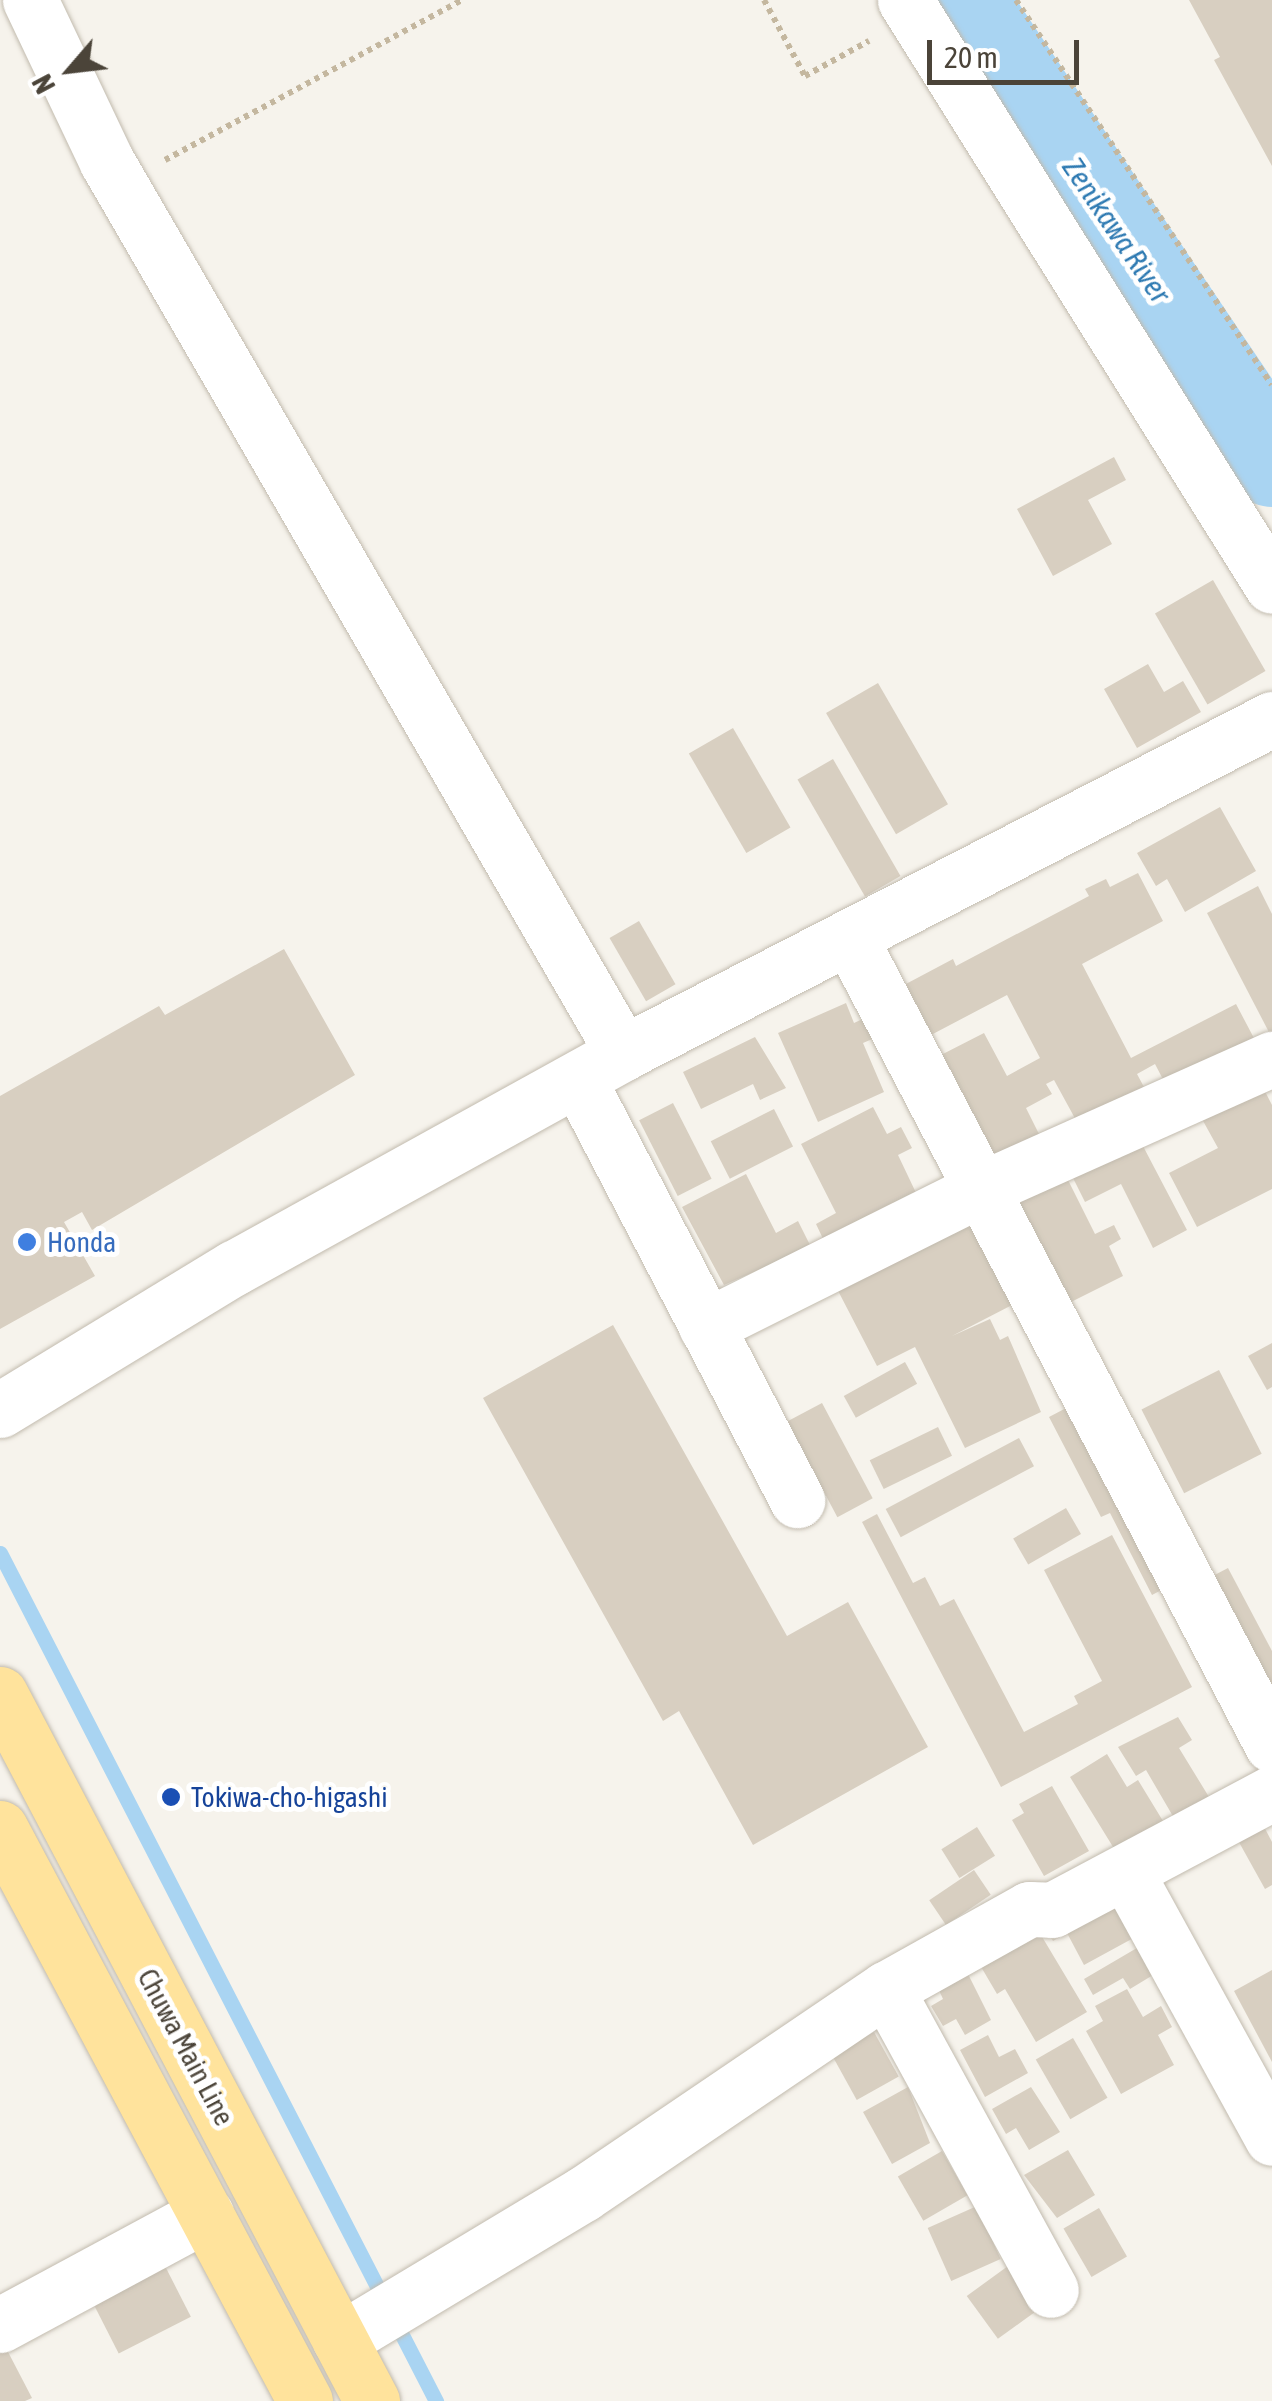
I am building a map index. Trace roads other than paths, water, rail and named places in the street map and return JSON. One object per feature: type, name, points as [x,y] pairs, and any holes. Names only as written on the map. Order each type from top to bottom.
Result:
[{"type":"main road","name":"Chuwa Main Line","points":[[0,1694],[372,2401]]},
{"type":"main road","points":[[0,1828],[306,2401]]},
{"type":"street","points":[[30,0],[106,162],[601,1066],[706,1326],[798,1500]]},
{"type":"street","points":[[921,5],[1272,586]]},
{"type":"street","points":[[0,1410],[234,1268],[601,1066],[1272,720]]},
{"type":"street","points":[[850,940],[1272,1744]]},
{"type":"street","points":[[706,1326],[981,1189],[1272,1058]]},
{"type":"street","points":[[340,2340],[582,2194],[886,1989],[1029,1909],[1052,1910],[1127,1874],[1272,1793]]},
{"type":"street","points":[[1127,1874],[1272,2138]]},
{"type":"street","points":[[886,1989],[1051,2290]]},
{"type":"street","points":[[0,2325],[206,2214]]},
{"type":"waterway","name":"Zenikawa River","points":[[961,0],[1272,461]]},
{"type":"waterway","points":[[0,1553],[436,2401]]},
{"type":"place","name":"Honda","points":[[27,1242]]},
{"type":"place","name":"Tokiwa-cho-higashi","points":[[171,1797]]}]
